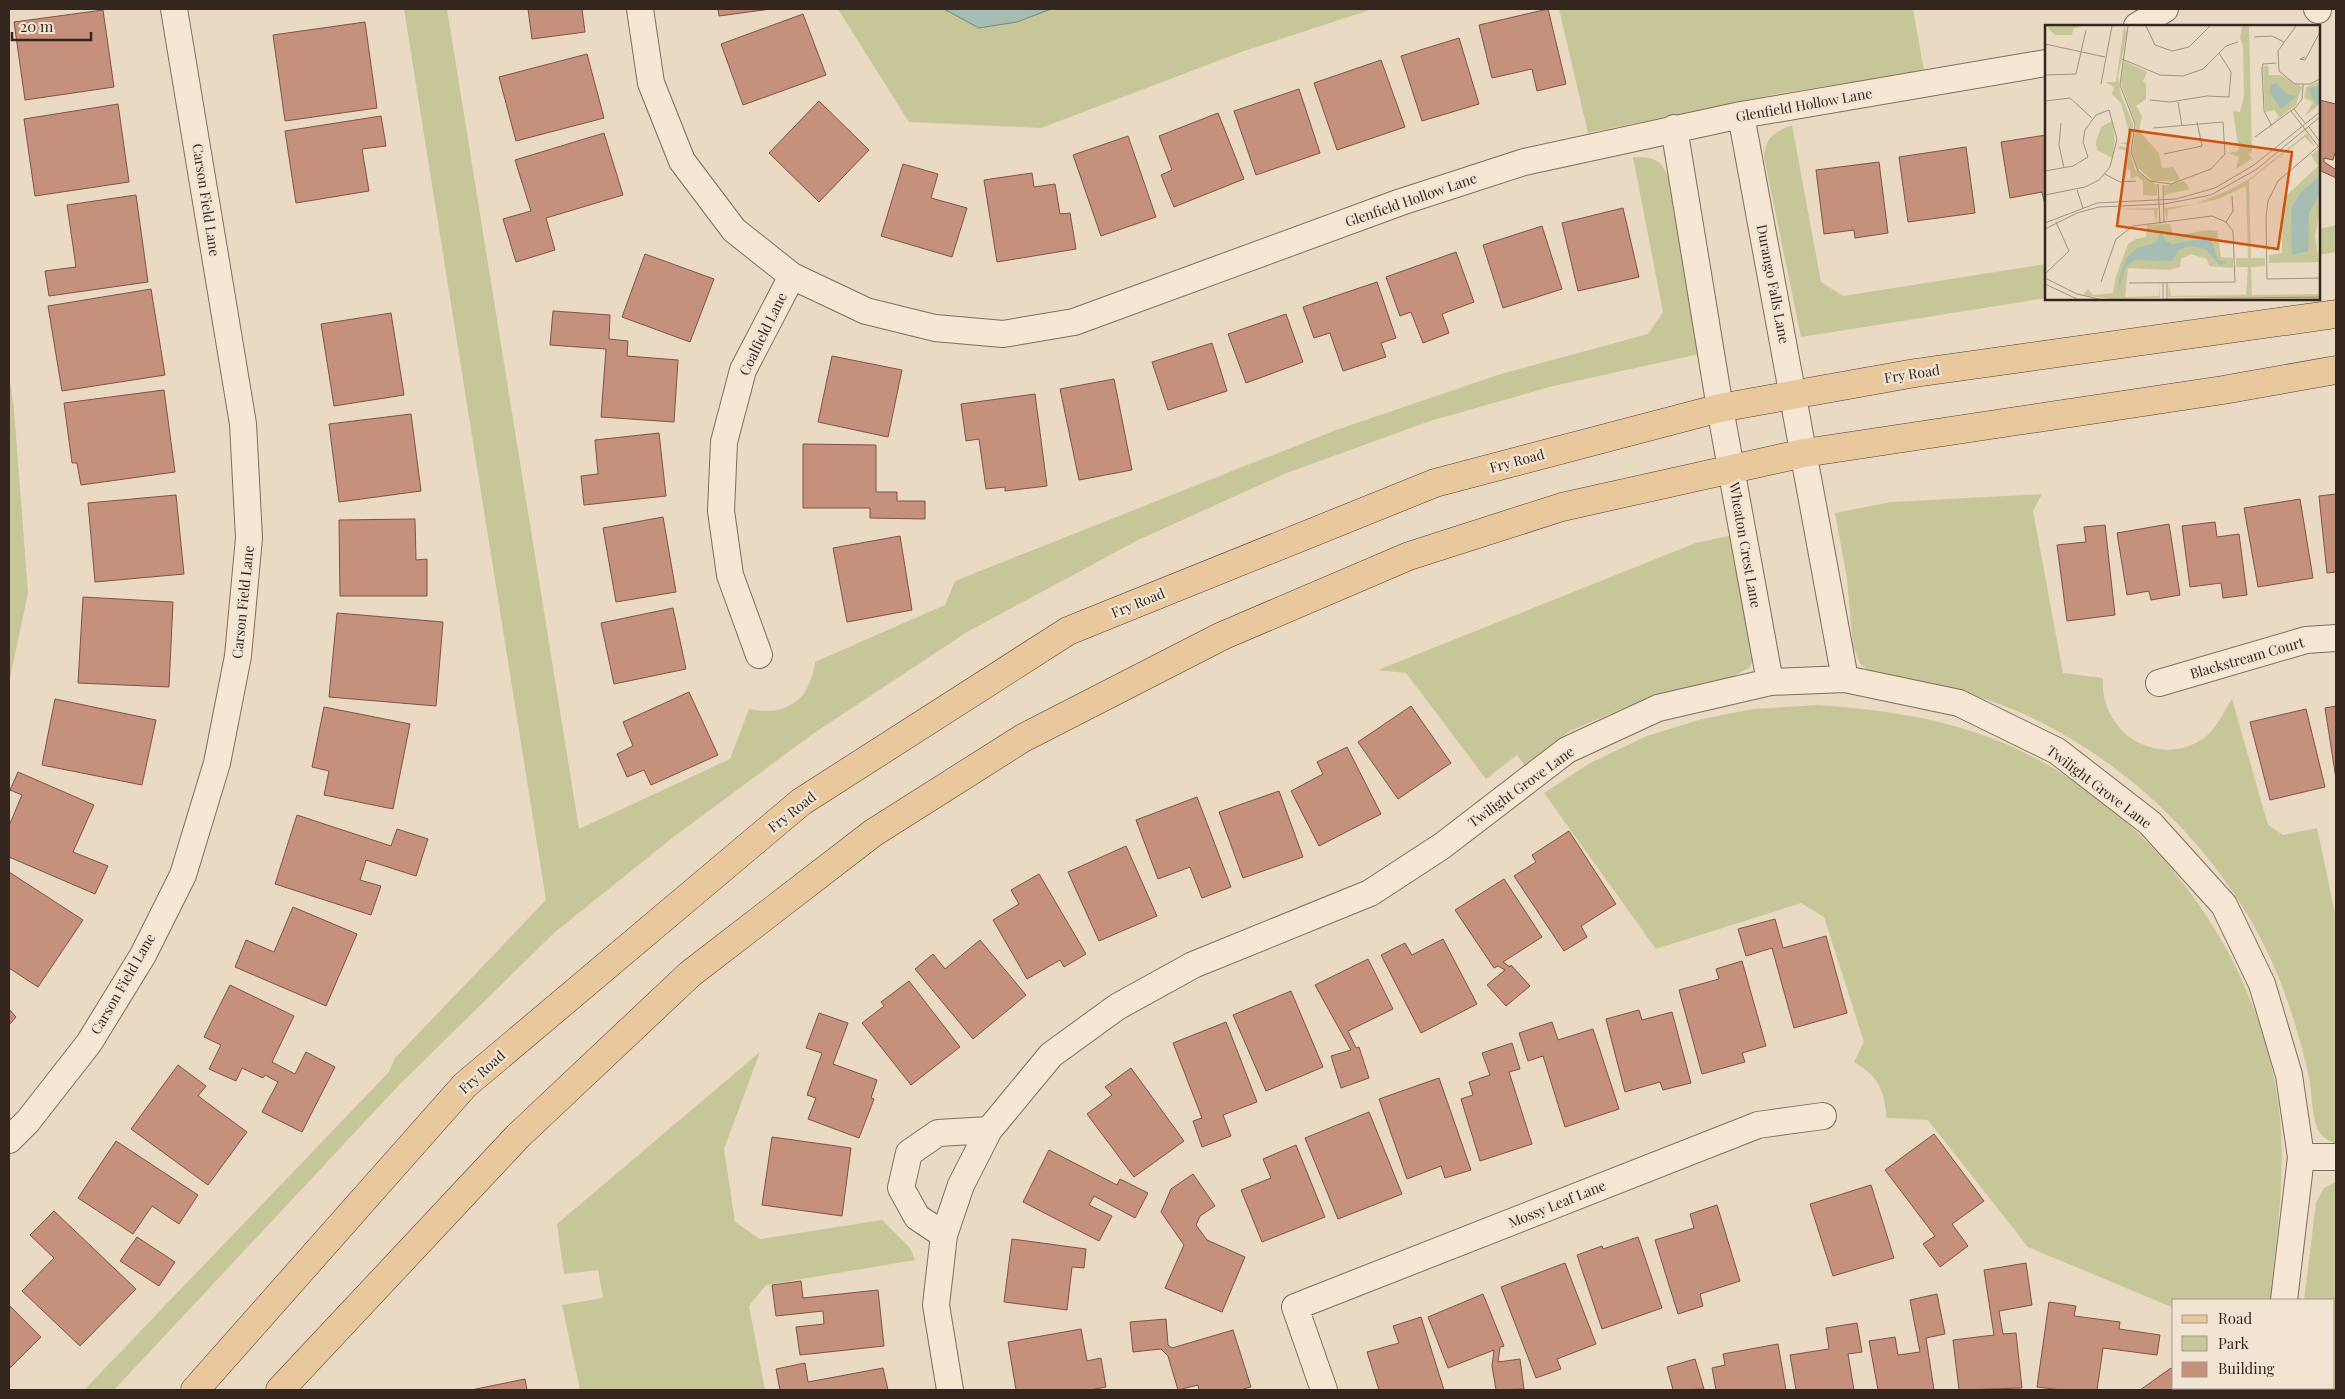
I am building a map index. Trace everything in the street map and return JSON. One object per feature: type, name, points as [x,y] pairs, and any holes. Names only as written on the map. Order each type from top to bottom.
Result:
[{"type":"main road","name":"Fry Road","points":[[195,1390],[465,1085],[801,802],[1068,631],[1434,483],[1720,408],[1915,373],[2336,314]]},
{"type":"main road","points":[[280,1390],[518,1136],[690,974],[873,833],[1022,738],[1222,636],[1409,556],[1562,507],[1804,453],[2223,390],[2336,370]]},
{"type":"street","name":"Carson Field Lane","points":[[9,1140],[28,1121],[90,1043],[143,955],[183,875],[217,763],[238,656],[249,538],[243,424],[174,9]]},
{"type":"street","name":"Glenfield Hollow Lane","points":[[640,9],[651,83],[682,161],[734,230],[792,276],[866,311],[935,328],[1003,334],[1074,322],[1401,202],[1515,165],[1674,128],[1741,115],[2045,63]]},
{"type":"street","points":[[2138,25],[2165,9]]},
{"type":"street","name":"Durango Falls Lane","points":[[1741,115],[1804,453]]},
{"type":"street","points":[[1674,128],[1720,408]]},
{"type":"street","name":"Coalfield Lane","points":[[759,655],[730,575],[721,511],[724,442],[743,370],[792,276]]},
{"type":"street","name":"Wheaton Crest Lane","points":[[1720,408],[1770,682]]},
{"type":"street","points":[[1804,453],[1845,678]]},
{"type":"street","name":"Blackstream Court","points":[[2159,684],[2306,640],[2336,638]]},
{"type":"street","name":"Twilight Grove Lane","points":[[950,1390],[936,1305],[944,1235],[961,1185],[989,1130],[1051,1055],[1117,1007],[1193,965],[1370,893],[1442,846],[1567,750],[1658,708],[1770,682],[1845,678],[1959,703],[2057,751],[2150,822],[2224,905],[2262,984],[2289,1075],[2301,1157],[2284,1299]]},
{"type":"street","name":"Mossy Leaf Lane","points":[[1324,1390],[1295,1307],[1758,1125],[1823,1116]]},
{"type":"street","points":[[944,1235],[917,1217],[901,1188],[909,1153],[938,1133],[989,1130]]},
{"type":"street","points":[[2301,1157],[2336,1157]]},
{"type":"green space","points":[[404,9],[447,9],[579,829],[730,759],[749,709],[775,710],[785,708],[794,703],[802,696],[808,686],[815,662],[945,605],[955,581],[1336,430],[1501,374],[1648,334],[1663,312],[1633,157],[1654,159],[1662,166],[1671,185],[1704,353],[1553,386],[1430,421],[1284,474],[1138,540],[967,632],[814,733],[671,839],[555,932],[399,1085],[114,1390],[84,1390],[389,1072],[395,1058],[546,900]]},
{"type":"green space","points":[[838,9],[1373,9],[1244,51],[1041,128],[909,122]]},
{"type":"green space","points":[[1559,9],[1913,9],[1924,71],[1781,93],[1588,133]]},
{"type":"green space","points":[[1792,125],[1821,282],[1843,296],[2045,264],[2045,298],[1801,337],[1764,157],[1769,140],[1780,130]]},
{"type":"green space","points":[[2336,225],[2336,252],[2320,255],[2320,229]]},
{"type":"green space","points":[[9,374],[14,410],[28,593],[9,682]]},
{"type":"green space","points":[[2042,494],[2033,511],[2063,673],[2103,678],[2104,697],[2110,715],[2120,729],[2134,740],[2150,747],[2167,750],[2185,747],[2203,739],[2216,726],[2232,699],[2268,825],[2283,835],[2317,828],[2336,918],[2336,1144],[2322,1136],[2315,1123],[2310,1083],[2297,1030],[2279,978],[2259,934],[2233,893],[2204,854],[2171,817],[2135,784],[2096,755],[2055,730],[1995,702],[1942,687],[1870,672],[1860,664],[1853,646],[1847,579],[1835,513],[1892,502]]},
{"type":"green space","points":[[1738,534],[1756,654],[1749,668],[1732,677],[1647,698],[1570,731],[1524,765],[1517,755],[1486,779],[1406,673],[1378,670],[1696,543]]},
{"type":"green space","points":[[1818,705],[1881,711],[1922,718],[1983,735],[2038,759],[2088,791],[2135,830],[2176,874],[2211,923],[2240,975],[2262,1031],[2276,1089],[2280,1115],[2282,1168],[2270,1299],[2172,1299],[2172,1307],[2028,1247],[1928,1120],[1887,1118],[1884,1099],[1879,1085],[1870,1073],[1854,1062],[1864,1042],[1824,917],[1801,903],[1656,949],[1544,793],[1590,763],[1647,736],[1702,719],[1754,709]]},
{"type":"green space","points":[[760,1052],[724,1149],[735,1222],[760,1239],[882,1220],[910,1248],[915,1260],[766,1285],[749,1306],[765,1390],[580,1390],[562,1305],[603,1298],[598,1270],[564,1274],[557,1224]]},
{"type":"green space","points":[[2336,1182],[2336,1390],[2301,1390],[2335,1389],[2335,1299],[2304,1299],[2316,1203],[2324,1188]]},
{"type":"shaded area","points":[[944,9],[1051,9],[1017,22],[979,28]]},
{"type":"building","points":[[528,9],[582,9],[585,32],[532,39]]},
{"type":"building","points":[[718,9],[771,9],[719,16]]},
{"type":"building","points":[[1548,9],[1566,84],[1537,91],[1532,69],[1492,78],[1479,25]]},
{"type":"building","points":[[103,10],[114,87],[25,100],[14,22]]},
{"type":"building","points":[[803,14],[826,75],[743,105],[721,44]]},
{"type":"building","points":[[365,22],[377,108],[285,121],[273,35]]},
{"type":"building","points":[[1459,38],[1479,104],[1422,121],[1401,56]]},
{"type":"building","points":[[587,54],[604,118],[516,141],[499,77]]},
{"type":"building","points":[[1381,60],[1405,127],[1337,150],[1314,83]]},
{"type":"building","points":[[1299,89],[1320,153],[1256,175],[1234,111]]},
{"type":"building","points":[[2320,100],[2336,104],[2336,149],[2333,160],[2324,158],[2324,162],[2335,169],[2336,166],[2336,178],[2320,170]]},
{"type":"building","points":[[819,101],[869,150],[819,202],[769,153]]},
{"type":"building","points":[[118,104],[129,182],[35,196],[24,119]]},
{"type":"building","points":[[1218,113],[1244,179],[1174,207],[1161,175],[1172,170],[1159,136]]},
{"type":"building","points":[[381,116],[386,146],[362,149],[369,191],[296,203],[285,131]]},
{"type":"building","points":[[604,133],[623,195],[546,218],[555,250],[516,262],[503,219],[531,211],[515,160]]},
{"type":"building","points":[[2045,135],[2045,205],[2042,192],[2010,198],[2001,142]]},
{"type":"building","points":[[1128,136],[1156,217],[1101,236],[1073,155]]},
{"type":"building","points":[[1966,147],[1975,213],[1908,222],[1899,157]]},
{"type":"building","points":[[1879,162],[1888,233],[1855,238],[1854,230],[1824,234],[1816,170]]},
{"type":"building","points":[[903,164],[938,174],[931,198],[967,208],[952,257],[881,236]]},
{"type":"building","points":[[1032,173],[1034,187],[1055,184],[1060,214],[1070,213],[1076,249],[997,262],[984,180]]},
{"type":"building","points":[[136,195],[148,282],[49,296],[45,271],[76,267],[67,205]]},
{"type":"building","points":[[1623,208],[1639,277],[1578,291],[1562,223]]},
{"type":"building","points":[[1542,226],[1562,289],[1503,308],[1483,245]]},
{"type":"building","points":[[1456,252],[1474,302],[1442,314],[1449,333],[1423,343],[1411,312],[1400,316],[1386,277]]},
{"type":"building","points":[[645,254],[714,279],[690,342],[622,317]]},
{"type":"building","points":[[1377,282],[1396,338],[1381,343],[1386,357],[1343,371],[1330,333],[1314,338],[1303,307]]},
{"type":"building","points":[[151,289],[165,375],[62,391],[48,306]]},
{"type":"building","points":[[553,311],[610,315],[609,339],[628,341],[627,356],[678,360],[674,422],[601,417],[606,349],[550,345]]},
{"type":"building","points":[[391,313],[404,395],[334,406],[321,324]]},
{"type":"building","points":[[1286,314],[1303,362],[1246,383],[1228,334]]},
{"type":"building","points":[[1212,343],[1227,391],[1168,410],[1152,362]]},
{"type":"building","points":[[832,356],[902,370],[888,437],[818,422]]},
{"type":"building","points":[[1114,379],[1132,470],[1079,480],[1060,389]]},
{"type":"building","points":[[164,390],[175,472],[81,485],[77,463],[72,463],[64,403]]},
{"type":"building","points":[[1035,394],[1047,486],[1005,491],[1005,487],[986,489],[979,439],[966,441],[961,404]]},
{"type":"building","points":[[411,414],[421,491],[339,502],[329,424]]},
{"type":"building","points":[[659,433],[666,496],[584,505],[581,476],[598,474],[595,440]]},
{"type":"building","points":[[803,444],[876,445],[876,492],[897,492],[897,501],[925,501],[925,519],[870,518],[870,508],[803,508]]},
{"type":"building","points":[[2336,494],[2336,572],[2327,573],[2319,496]]},
{"type":"building","points":[[176,495],[184,574],[95,582],[88,503]]},
{"type":"building","points":[[2300,499],[2313,578],[2258,587],[2244,508]]},
{"type":"building","points":[[663,517],[676,592],[616,602],[603,528]]},
{"type":"building","points":[[415,519],[416,560],[427,559],[427,596],[340,596],[339,520]]},
{"type":"building","points":[[2215,522],[2217,537],[2239,534],[2247,595],[2223,598],[2221,583],[2190,587],[2182,526]]},
{"type":"building","points":[[2169,524],[2180,595],[2151,600],[2149,591],[2127,595],[2117,533]]},
{"type":"building","points":[[2105,525],[2115,615],[2067,621],[2057,545],[2086,542],[2084,527]]},
{"type":"building","points":[[900,536],[912,610],[847,622],[833,548]]},
{"type":"building","points":[[83,597],[173,602],[169,687],[78,683]]},
{"type":"building","points":[[673,608],[686,669],[614,684],[601,623]]},
{"type":"building","points":[[337,613],[443,622],[436,706],[329,697]]},
{"type":"building","points":[[689,692],[718,755],[651,785],[644,770],[627,777],[617,754],[633,746],[623,722]]},
{"type":"building","points":[[55,699],[156,720],[142,785],[42,765]]},
{"type":"building","points":[[1411,706],[1451,763],[1398,799],[1358,742]]},
{"type":"building","points":[[2336,706],[2336,779],[2325,708]]},
{"type":"building","points":[[324,707],[410,724],[393,809],[324,795],[329,771],[312,767]]},
{"type":"building","points":[[2306,709],[2325,787],[2270,800],[2250,722]]},
{"type":"building","points":[[1347,747],[1381,814],[1319,846],[1291,791],[1323,774],[1317,762]]},
{"type":"building","points":[[18,772],[94,805],[73,852],[108,866],[95,894],[9,857],[9,826],[22,795],[10,790]]},
{"type":"building","points":[[1279,791],[1303,857],[1243,878],[1219,812]]},
{"type":"building","points":[[1197,797],[1231,887],[1202,898],[1190,867],[1158,879],[1136,820]]},
{"type":"building","points":[[297,815],[391,846],[397,829],[428,839],[416,876],[366,860],[360,880],[381,886],[371,915],[275,884]]},
{"type":"building","points":[[1569,831],[1616,904],[1581,926],[1587,937],[1564,951],[1514,876],[1536,862],[1532,855]]},
{"type":"building","points":[[1126,846],[1157,916],[1099,941],[1068,872]]},
{"type":"building","points":[[9,872],[83,920],[38,987],[9,968]]},
{"type":"building","points":[[1039,874],[1086,954],[1064,967],[1060,960],[1027,979],[993,920],[1019,904],[1011,890]]},
{"type":"building","points":[[1504,879],[1542,937],[1503,962],[1510,967],[1511,965],[1530,986],[1506,1006],[1487,985],[1505,970],[1498,966],[1494,968],[1455,910]]},
{"type":"building","points":[[293,907],[357,934],[326,1006],[235,967],[246,940],[274,952]]},
{"type":"building","points":[[1775,919],[1783,948],[1826,936],[1847,1013],[1794,1028],[1772,948],[1746,956],[1738,929]]},
{"type":"building","points":[[1443,939],[1477,1004],[1421,1033],[1381,955],[1405,943],[1412,955]]},
{"type":"building","points":[[980,940],[1026,995],[973,1039],[915,969],[933,954],[945,969]]},
{"type":"building","points":[[1368,959],[1393,1009],[1348,1031],[1356,1048],[1359,1047],[1369,1078],[1341,1088],[1331,1056],[1351,1050],[1315,985]]},
{"type":"building","points":[[1742,961],[1766,1046],[1742,1053],[1745,1062],[1702,1074],[1679,990],[1719,979],[1716,969]]},
{"type":"building","points":[[909,981],[960,1047],[911,1085],[862,1023],[884,1006],[881,1002]]},
{"type":"building","points":[[230,985],[294,1016],[272,1062],[295,1074],[306,1052],[335,1067],[302,1132],[262,1112],[278,1082],[265,1075],[263,1078],[242,1068],[236,1081],[209,1069],[221,1045],[204,1037]]},
{"type":"building","points":[[1291,991],[1323,1067],[1266,1091],[1233,1015]]},
{"type":"building","points":[[9,1009],[16,1017],[9,1025]]},
{"type":"building","points":[[1639,1010],[1642,1020],[1672,1012],[1691,1083],[1663,1090],[1660,1082],[1625,1092],[1606,1019]]},
{"type":"building","points":[[819,1013],[848,1023],[833,1064],[877,1080],[871,1098],[874,1099],[859,1138],[808,1119],[816,1098],[807,1095],[822,1053],[806,1048]]},
{"type":"building","points":[[1226,1022],[1257,1102],[1223,1115],[1231,1136],[1202,1147],[1193,1121],[1202,1118],[1173,1043]]},
{"type":"building","points":[[1552,1022],[1558,1040],[1593,1029],[1619,1109],[1565,1127],[1543,1056],[1528,1061],[1519,1033]]},
{"type":"building","points":[[1512,1043],[1520,1069],[1509,1072],[1532,1144],[1480,1161],[1461,1099],[1473,1095],[1469,1082],[1490,1075],[1482,1053]]},
{"type":"building","points":[[178,1065],[206,1086],[198,1096],[247,1132],[208,1185],[131,1129]]},
{"type":"building","points":[[1131,1068],[1184,1141],[1134,1177],[1087,1114],[1112,1095],[1105,1087]]},
{"type":"building","points":[[1439,1078],[1471,1170],[1445,1178],[1441,1166],[1407,1179],[1379,1099]]},
{"type":"building","points":[[1369,1112],[1402,1194],[1338,1219],[1305,1138]]},
{"type":"building","points":[[1934,1134],[1984,1201],[1952,1224],[1968,1246],[1940,1267],[1923,1244],[1935,1236],[1885,1170]]},
{"type":"building","points":[[772,1137],[851,1148],[842,1216],[762,1205]]},
{"type":"building","points":[[116,1141],[198,1195],[179,1224],[152,1206],[133,1234],[78,1198]]},
{"type":"building","points":[[1296,1145],[1325,1217],[1262,1242],[1241,1190],[1271,1178],[1263,1159]]},
{"type":"building","points":[[1049,1150],[1117,1185],[1120,1179],[1148,1193],[1135,1218],[1094,1196],[1089,1205],[1112,1216],[1099,1241],[1023,1202]]},
{"type":"building","points":[[1193,1174],[1215,1206],[1200,1216],[1196,1225],[1207,1240],[1245,1257],[1222,1312],[1165,1288],[1184,1245],[1161,1212],[1171,1189]]},
{"type":"building","points":[[1871,1185],[1894,1258],[1833,1276],[1810,1204]]},
{"type":"building","points":[[1717,1205],[1740,1281],[1700,1294],[1703,1306],[1678,1314],[1655,1240],[1694,1228],[1690,1214]]},
{"type":"building","points":[[54,1211],[136,1289],[80,1346],[22,1291],[54,1258],[30,1235]]},
{"type":"building","points":[[137,1237],[175,1262],[159,1286],[120,1261]]},
{"type":"building","points":[[1638,1237],[1662,1308],[1602,1329],[1577,1255],[1602,1246],[1603,1249]]},
{"type":"building","points":[[1012,1239],[1086,1249],[1084,1268],[1072,1267],[1067,1310],[1004,1302]]},
{"type":"building","points":[[1565,1263],[1596,1344],[1557,1359],[1561,1369],[1536,1378],[1501,1287]]},
{"type":"building","points":[[2026,1263],[2032,1305],[1999,1311],[2003,1334],[2016,1333],[2022,1388],[1959,1390],[1953,1340],[1994,1335],[1984,1270]]},
{"type":"building","points":[[801,1281],[803,1298],[878,1290],[884,1346],[800,1355],[796,1327],[824,1324],[823,1311],[776,1316],[772,1285]]},
{"type":"building","points":[[1483,1294],[1504,1346],[1500,1347],[1498,1362],[1520,1359],[1524,1389],[1496,1390],[1492,1366],[1494,1350],[1448,1368],[1428,1317]]},
{"type":"building","points":[[1937,1294],[1945,1334],[1926,1338],[1934,1390],[1878,1390],[1869,1341],[1895,1337],[1898,1355],[1920,1352],[1910,1300]]},
{"type":"building","points":[[2049,1302],[2076,1306],[2074,1316],[2120,1322],[2119,1329],[2160,1335],[2157,1355],[2103,1348],[2097,1390],[2062,1390],[2037,1387]]},
{"type":"building","points":[[9,1305],[41,1337],[9,1369]]},
{"type":"building","points":[[1421,1317],[1444,1390],[1379,1390],[1367,1352],[1399,1343],[1393,1326]]},
{"type":"building","points":[[1166,1319],[1168,1345],[1172,1348],[1233,1330],[1251,1387],[1240,1390],[1199,1390],[1198,1385],[1178,1390],[1168,1356],[1161,1349],[1133,1352],[1130,1322]]},
{"type":"building","points":[[1857,1323],[1862,1352],[1848,1354],[1854,1390],[1796,1390],[1790,1355],[1829,1349],[1826,1328]]},
{"type":"building","points":[[1081,1329],[1087,1361],[1101,1358],[1106,1387],[1090,1390],[1016,1390],[1008,1342]]},
{"type":"building","points":[[1778,1344],[1786,1390],[1716,1390],[1712,1368],[1725,1365],[1723,1354]]},
{"type":"building","points":[[1695,1359],[1704,1389],[1673,1390],[1667,1367]]},
{"type":"building","points":[[805,1363],[808,1382],[883,1368],[888,1390],[780,1390],[776,1369]]},
{"type":"building","points":[[2171,1368],[2172,1389],[2182,1389],[2182,1390],[2140,1390]]},
{"type":"building","points":[[525,1379],[527,1390],[471,1390]]}]
